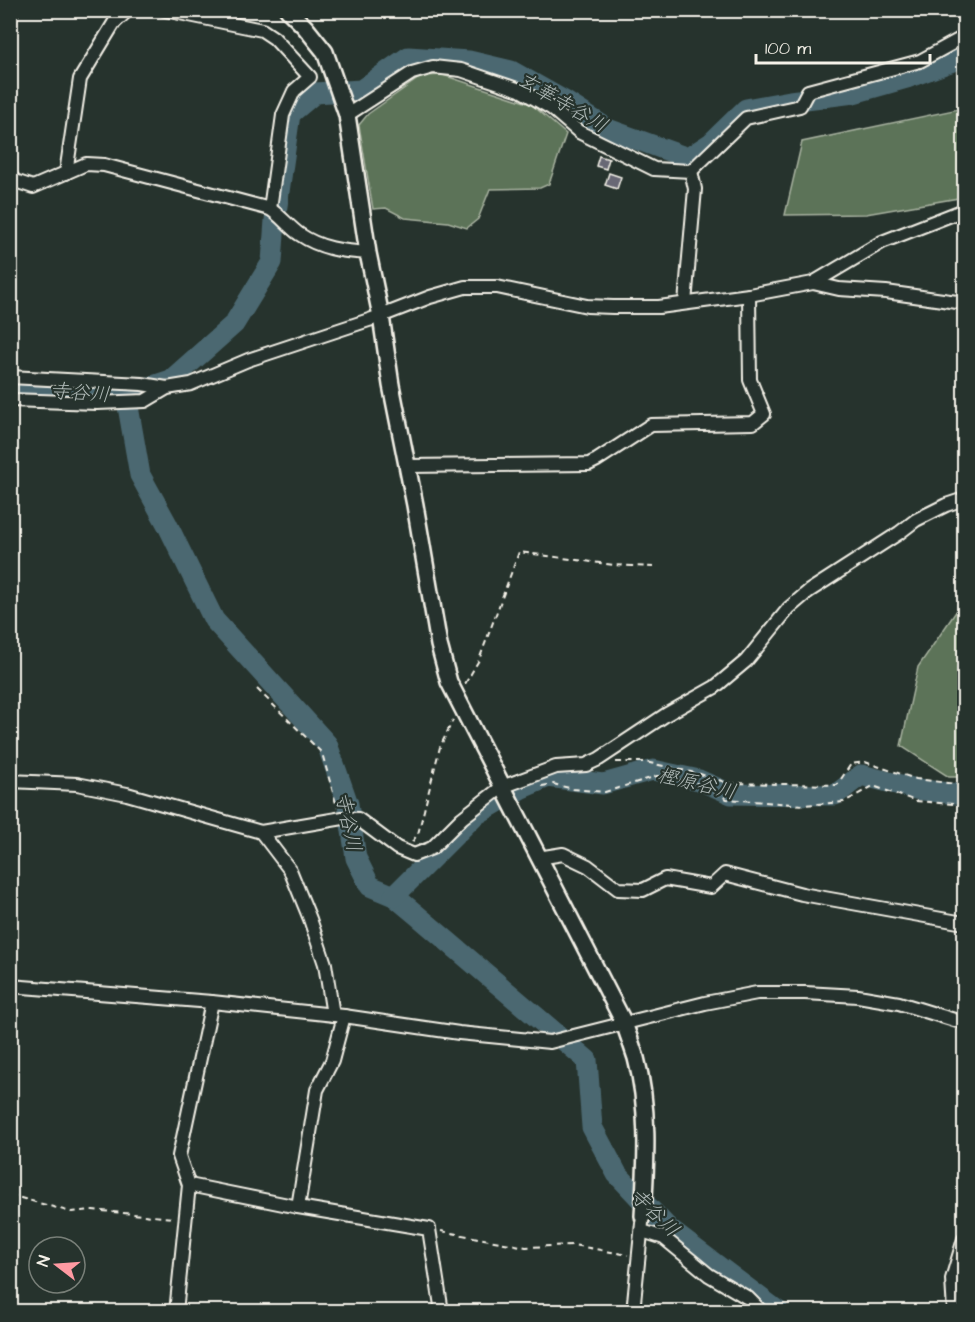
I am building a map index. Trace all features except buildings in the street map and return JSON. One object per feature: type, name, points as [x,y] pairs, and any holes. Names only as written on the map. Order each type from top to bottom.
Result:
[{"type":"street","points":[[10,15],[12,10]]},
{"type":"street","points":[[66,173],[81,79],[114,23],[128,10]]},
{"type":"street","points":[[165,10],[262,30],[274,38],[310,77],[294,91],[283,115],[270,209]]},
{"type":"street","points":[[288,10],[325,52],[344,108],[391,385],[439,645],[449,682],[624,1023],[636,1059],[643,1096],[646,1131],[645,1187],[633,1311]]},
{"type":"street","points":[[344,108],[412,73],[433,67],[461,70],[520,90],[551,108],[579,132],[654,169],[691,171],[746,118],[800,106],[808,91],[920,61],[964,37]]},
{"type":"street","points":[[10,175],[15,181],[33,187],[86,164],[104,165],[270,209],[281,216],[298,233],[320,246],[340,251],[368,253]]},
{"type":"street","points":[[685,303],[695,189],[691,171]]},
{"type":"street","points":[[10,377],[142,384],[167,388],[191,384],[248,360],[465,287],[497,287],[587,306],[659,307],[749,295],[813,283],[882,242],[964,210]]},
{"type":"street","points":[[813,283],[838,289],[886,291],[964,303]]},
{"type":"street","points":[[407,466],[589,464],[651,424],[753,423],[764,414],[750,380],[749,295]]},
{"type":"street","points":[[10,400],[145,401],[167,388]]},
{"type":"street","points":[[10,781],[77,784],[127,794],[261,832],[341,818],[358,819],[397,848],[414,855],[432,848],[462,818],[502,787],[556,767],[586,765],[599,759],[667,714],[716,687],[746,661],[789,608],[809,591],[916,520],[964,500]]},
{"type":"street","points":[[261,832],[290,870],[326,964],[338,1016],[332,1061],[317,1090],[298,1207]]},
{"type":"street","points":[[538,858],[563,854],[588,866],[618,889],[643,890],[664,879],[711,887],[724,874],[802,894],[964,923]]},
{"type":"street","points":[[10,986],[212,1002],[550,1042],[757,993],[858,996],[899,1003],[964,1023]]},
{"type":"street","points":[[176,1311],[189,1185],[179,1156],[212,1002]]},
{"type":"street","points":[[189,1185],[298,1207],[429,1228],[442,1311]]},
{"type":"street","points":[[642,1224],[664,1238],[709,1275],[748,1299],[762,1311]]},
{"type":"street","points":[[954,1311],[952,1279],[964,1239]]},
{"type":"path","points":[[405,851],[418,834],[440,747],[458,702],[479,660],[519,552],[614,565],[654,567]]},
{"type":"path","points":[[257,689],[322,753],[341,818]]},
{"type":"path","points":[[612,762],[645,762],[700,774],[728,783],[837,785],[851,764],[865,762],[916,778],[964,785]]},
{"type":"path","points":[[535,787],[553,784],[573,789],[605,792],[657,776],[696,783],[727,799],[804,805],[844,802],[873,786],[916,801],[964,805]]},
{"type":"path","points":[[10,1195],[70,1212],[93,1210],[185,1220]]},
{"type":"path","points":[[429,1228],[526,1247],[573,1245],[639,1257]]},
{"type":"green space","points":[[964,57],[964,197],[866,214],[785,215],[802,142],[959,109]]},
{"type":"green space","points":[[443,75],[531,104],[566,134],[549,184],[540,188],[490,189],[478,219],[467,228],[448,222],[405,218],[386,208],[373,209],[359,125],[368,114],[422,76]]},
{"type":"green space","points":[[964,600],[964,777],[949,777],[901,746],[918,667]]},
{"type":"waterway","name":"玄華寺谷川","points":[[10,388],[40,388],[126,395],[171,380],[234,324],[272,262],[275,220],[290,114],[315,93],[361,90],[408,57],[469,61],[511,71],[608,129],[688,158],[711,143],[746,109],[854,93],[907,78],[964,57]]},
{"type":"waterway","name":"樫原谷川","points":[[126,395],[140,475],[214,620],[327,744],[348,804],[356,858],[370,886],[394,896],[587,1060],[592,1127],[617,1174],[670,1230],[779,1312]]},
{"type":"waterway","name":"樫原谷川","points":[[394,896],[474,816],[522,788],[548,777],[603,784],[653,770],[699,780],[731,794],[835,795],[861,775],[916,789],[964,795]]},
{"type":"water label","name":"寺谷川","points":[[80,392]]},
{"type":"water label","name":"寺谷川","points":[[349,822]]},
{"type":"water label","name":"寺谷川","points":[[655,1212]]}]
